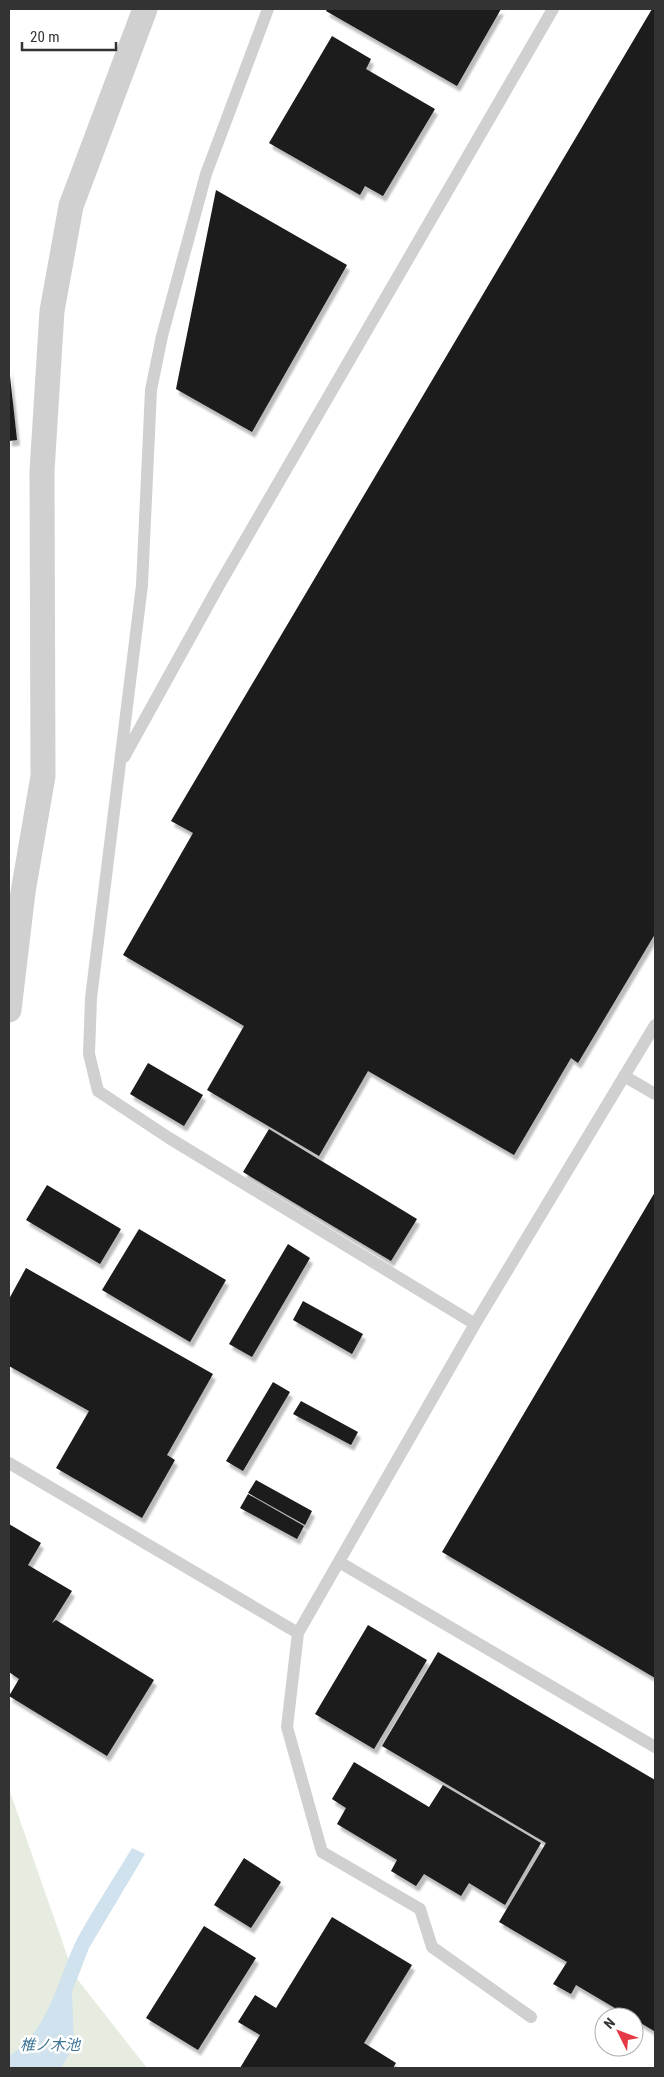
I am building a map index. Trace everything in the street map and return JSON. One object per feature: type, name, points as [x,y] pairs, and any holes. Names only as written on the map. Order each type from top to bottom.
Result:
[{"type":"street","points":[[9,1010],[23,892],[42,776],[42,471],[52,312],[71,206],[145,9]]},
{"type":"lane","points":[[268,9],[206,174],[162,336],[150,390],[142,585],[90,998],[89,1054],[98,1091],[170,1138],[475,1324]]},
{"type":"lane","points":[[120,764],[218,587],[553,9]]},
{"type":"lane","points":[[530,2016],[432,1948],[420,1909],[322,1852],[287,1727],[298,1633],[475,1324],[655,1025]]},
{"type":"lane","points":[[624,1076],[655,1094]]},
{"type":"lane","points":[[9,1463],[298,1633]]},
{"type":"lane","points":[[339,1562],[655,1747]]},
{"type":"shaded area","points":[[9,1789],[74,1975],[147,2068],[9,2068]]},
{"type":"water","name":"椎ノ木池","points":[[132,1848],[145,1854],[89,1948],[72,1992],[74,2046],[61,2068],[9,2068],[9,2056],[34,2033],[43,2018],[77,1939]]},
{"type":"building","points":[[327,9],[501,9],[457,86],[326,11]]},
{"type":"building","points":[[652,9],[655,9],[655,934],[578,1063],[571,1058],[514,1155],[368,1071],[319,1156],[207,1090],[244,1026],[123,955],[193,833],[171,821]]},
{"type":"building","points":[[332,36],[371,59],[366,69],[435,109],[383,196],[365,186],[360,195],[269,143]]},
{"type":"building","points":[[216,190],[347,265],[252,432],[176,389]]},
{"type":"building","points":[[9,367],[17,440],[9,441]]},
{"type":"building","points":[[148,1063],[203,1095],[184,1126],[130,1094]]},
{"type":"building","points":[[269,1129],[417,1219],[391,1261],[243,1172]]},
{"type":"building","points":[[47,1185],[121,1229],[100,1264],[26,1220]]},
{"type":"building","points":[[655,1192],[655,1678],[442,1552]]},
{"type":"building","points":[[139,1229],[226,1280],[190,1342],[102,1290]]},
{"type":"building","points":[[288,1244],[310,1258],[252,1357],[229,1344]]},
{"type":"building","points":[[26,1268],[213,1374],[167,1455],[175,1460],[142,1518],[56,1468],[89,1411],[9,1366],[9,1299]]},
{"type":"building","points":[[303,1301],[363,1334],[352,1354],[293,1320]]},
{"type":"building","points":[[273,1382],[290,1392],[243,1471],[226,1461]]},
{"type":"building","points":[[301,1401],[358,1432],[351,1445],[293,1414]]},
{"type":"building","points":[[256,1480],[312,1511],[305,1525],[248,1493]]},
{"type":"building","points":[[248,1494],[304,1526],[297,1539],[240,1508]]},
{"type":"building","points":[[9,1524],[41,1543],[28,1565],[72,1591],[52,1623],[56,1620],[154,1680],[107,1756],[9,1696],[19,1679],[9,1672]]},
{"type":"building","points":[[368,1625],[427,1660],[374,1749],[315,1714]]},
{"type":"building","points":[[438,1652],[655,1780],[654,2031],[644,2025],[644,2007],[613,2007],[576,1985],[571,1994],[553,1984],[567,1962],[499,1922],[546,1843],[382,1746]]},
{"type":"building","points":[[354,1762],[429,1807],[443,1785],[541,1843],[505,1905],[469,1883],[461,1896],[424,1874],[416,1886],[391,1871],[397,1860],[337,1824],[346,1808],[332,1799]]},
{"type":"building","points":[[244,1858],[281,1882],[251,1928],[214,1905]]},
{"type":"building","points":[[332,1917],[412,1965],[364,2043],[396,2063],[393,2068],[240,2068],[260,2035],[238,2022],[255,1995],[276,2008]]},
{"type":"building","points":[[204,1926],[256,1958],[198,2050],[146,2018]]}]
